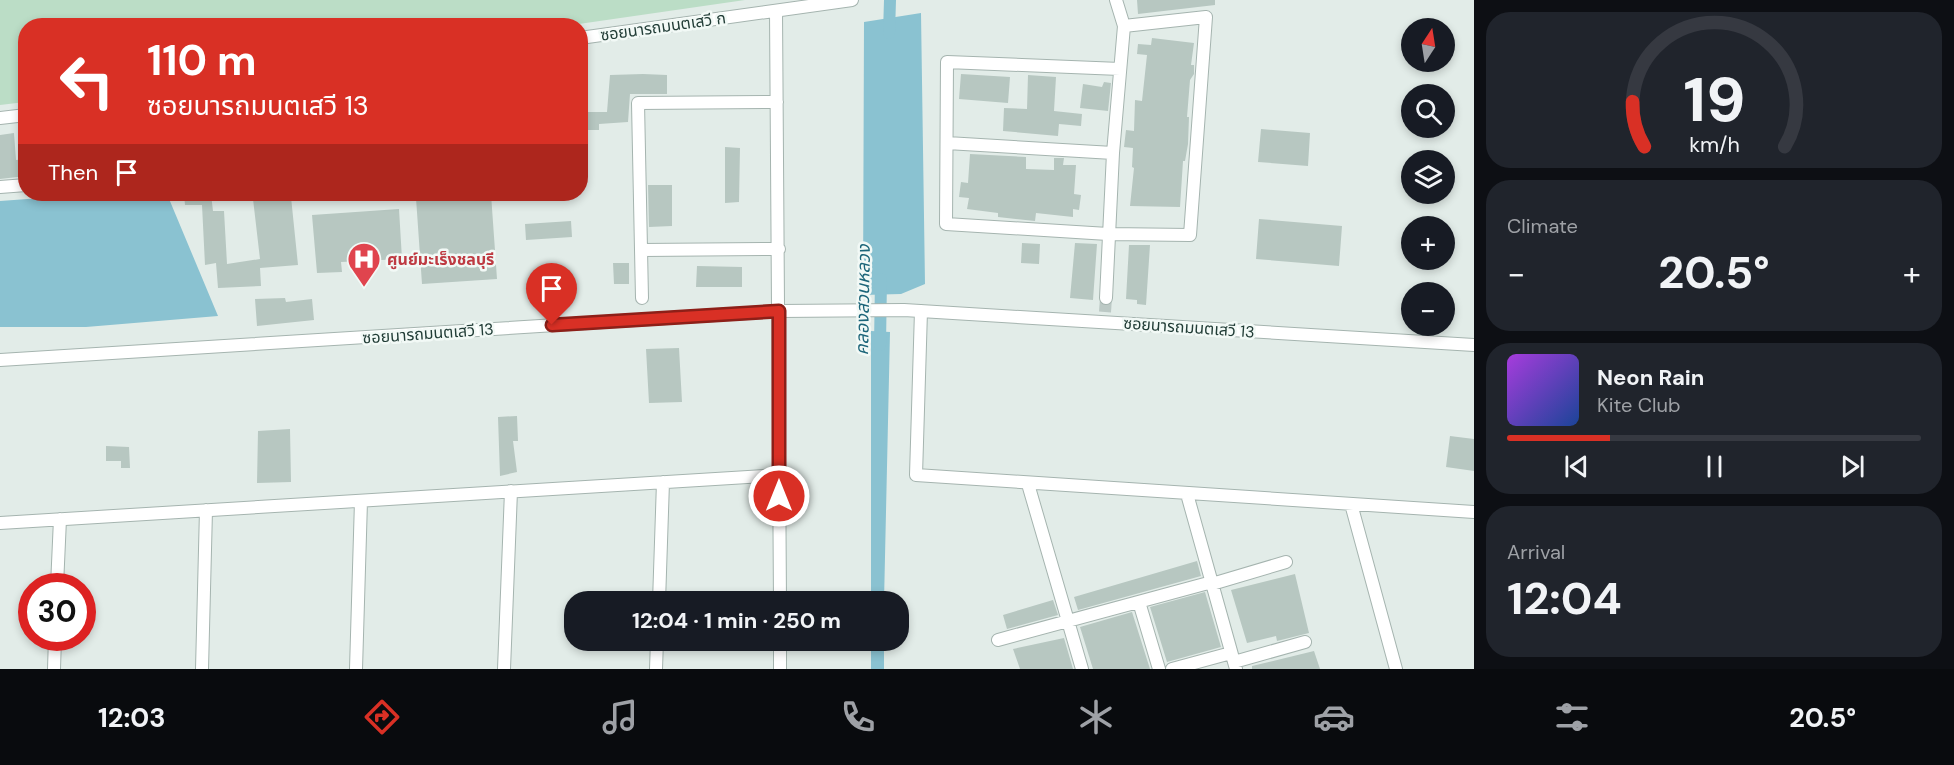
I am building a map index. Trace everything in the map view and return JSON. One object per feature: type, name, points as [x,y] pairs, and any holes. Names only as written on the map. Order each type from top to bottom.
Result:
[{"type":"street","name":"ซอยนารถมนตเสวี ก","points":[[588,37],[852,0]]},
{"type":"street","points":[[1106,298],[1113,153],[1124,26],[1116,0]]},
{"type":"street","points":[[776,10],[780,591]]},
{"type":"street","points":[[1120,69],[947,62],[946,224],[1108,234],[1190,235],[1206,17],[1124,26]]},
{"type":"street","points":[[642,298],[638,103],[777,102]]},
{"type":"street","points":[[0,118],[18,116]]},
{"type":"street","points":[[947,143],[1113,153]]},
{"type":"street","points":[[0,187],[18,185]]},
{"type":"street","points":[[642,250],[778,249]]},
{"type":"street","name":"ซอยนารถมนตเสวี 13","points":[[0,360],[779,311],[857,310],[921,310],[1105,317],[1474,345]]},
{"type":"street","points":[[921,310],[916,475],[1474,512]]},
{"type":"street","points":[[0,523],[779,475]]},
{"type":"street","points":[[659,591],[663,482]]},
{"type":"street","points":[[1028,484],[1082,669]]},
{"type":"street","points":[[504,669],[511,491]]},
{"type":"street","points":[[1187,494],[1234,661]]},
{"type":"street","points":[[356,669],[361,501]]},
{"type":"street","points":[[1351,504],[1396,669]]},
{"type":"street","points":[[202,669],[206,510]]},
{"type":"street","points":[[58,573],[60,519]]},
{"type":"street","points":[[998,640],[1286,562]]},
{"type":"street","points":[[1138,602],[1159,669]]},
{"type":"street","points":[[1172,669],[1234,661],[1305,642]]},
{"type":"street","points":[[54,669],[55,651]]},
{"type":"street","points":[[656,669],[657,651]]},
{"type":"street","points":[[780,651],[780,669]]},
{"type":"green space","points":[[0,0],[745,0],[588,23],[588,18],[18,18],[18,103],[0,105]]},
{"type":"water","points":[[921,13],[925,284],[901,294],[863,295],[864,22]]},
{"type":"water","points":[[0,201],[170,201],[218,316],[86,327],[0,327]]},
{"type":"water","points":[[871,331],[890,332],[884,591],[871,591]]},
{"type":"water","points":[[871,651],[884,651],[884,669],[871,669]]},
{"type":"building","points":[[1137,0],[1215,0],[1215,5],[1138,14]]},
{"type":"building","points":[[1152,38],[1194,43],[1191,65],[1194,65],[1194,74],[1190,80],[1187,117],[1189,117],[1188,144],[1185,161],[1183,161],[1180,207],[1130,206],[1134,168],[1132,167],[1133,148],[1124,147],[1126,130],[1134,131],[1135,100],[1142,101],[1147,55],[1137,54],[1138,44],[1151,45]]},
{"type":"building","points":[[961,74],[1010,77],[1008,103],[959,99]]},
{"type":"building","points":[[610,75],[667,75],[667,94],[630,94],[628,122],[599,124],[599,130],[588,130],[588,112],[607,112]]},
{"type":"building","points":[[1028,75],[1056,77],[1054,111],[1082,114],[1081,126],[1059,124],[1058,136],[1003,131],[1004,108],[1027,109]]},
{"type":"building","points":[[1104,82],[1111,83],[1108,111],[1080,108],[1083,84],[1102,87]]},
{"type":"building","points":[[1261,129],[1310,133],[1308,166],[1258,162]]},
{"type":"building","points":[[14,133],[18,177],[0,179],[0,135]]},
{"type":"building","points":[[725,147],[740,148],[739,202],[725,203]]},
{"type":"building","points":[[970,154],[1026,157],[1026,169],[1054,170],[1054,158],[1064,158],[1063,165],[1076,165],[1074,194],[1081,195],[1079,210],[1073,209],[1073,217],[1036,213],[1035,221],[998,217],[998,213],[967,209],[969,198],[959,197],[961,182],[968,183]]},
{"type":"building","points":[[648,185],[672,185],[672,226],[649,227]]},
{"type":"building","points":[[185,201],[212,201],[213,211],[224,211],[227,264],[260,259],[253,201],[291,201],[298,265],[260,268],[261,286],[218,288],[216,263],[205,265],[202,205],[185,205]]},
{"type":"building","points":[[416,201],[491,201],[497,279],[422,284]]},
{"type":"building","points":[[399,209],[402,259],[341,262],[342,272],[317,273],[312,215]]},
{"type":"building","points":[[1259,219],[1342,226],[1339,266],[1256,259]]},
{"type":"building","points":[[571,221],[572,237],[526,240],[525,224]]},
{"type":"building","points":[[1022,243],[1040,244],[1039,264],[1021,263]]},
{"type":"building","points":[[1075,243],[1097,244],[1093,300],[1070,298]]},
{"type":"building","points":[[1129,245],[1150,245],[1146,305],[1137,304],[1137,300],[1126,299]]},
{"type":"building","points":[[613,263],[629,263],[629,284],[614,284]]},
{"type":"building","points":[[697,266],[742,267],[742,287],[696,287]]},
{"type":"building","points":[[285,298],[286,302],[312,299],[314,320],[257,326],[255,299]]},
{"type":"building","points":[[679,348],[682,402],[649,403],[646,349]]},
{"type":"building","points":[[517,416],[518,441],[513,441],[517,472],[500,476],[498,417]]},
{"type":"building","points":[[290,429],[291,482],[257,483],[258,431]]},
{"type":"building","points":[[1450,436],[1474,439],[1474,471],[1446,467]]},
{"type":"building","points":[[106,446],[129,447],[130,468],[121,468],[121,461],[106,461]]},
{"type":"building","points":[[1197,561],[1201,576],[1078,610],[1074,597]]},
{"type":"building","points":[[1295,574],[1309,633],[1277,641],[1276,636],[1247,643],[1231,590]]},
{"type":"building","points":[[1205,592],[1221,647],[1167,662],[1150,607]]},
{"type":"building","points":[[1053,600],[1058,615],[1007,629],[1003,615]]},
{"type":"building","points":[[1132,612],[1150,669],[1093,669],[1080,627]]},
{"type":"building","points":[[1064,638],[1073,669],[1020,669],[1013,649]]},
{"type":"building","points":[[1314,651],[1320,669],[1252,669],[1252,666]]},
{"type":"waterway","name":"คลองสวนหลวง","points":[[889,33],[890,0]]},
{"type":"waterway","name":"คลองสวนหลวง","points":[[880,345],[881,279]]},
{"type":"tunnel","points":[[1105,312],[1106,298]]},
{"type":"place","name":"ศูนย์มะเร็งชลบุรี","points":[[364,288]]},
{"type":"route","points":[[552,325],[779,311],[779,496]]}]
